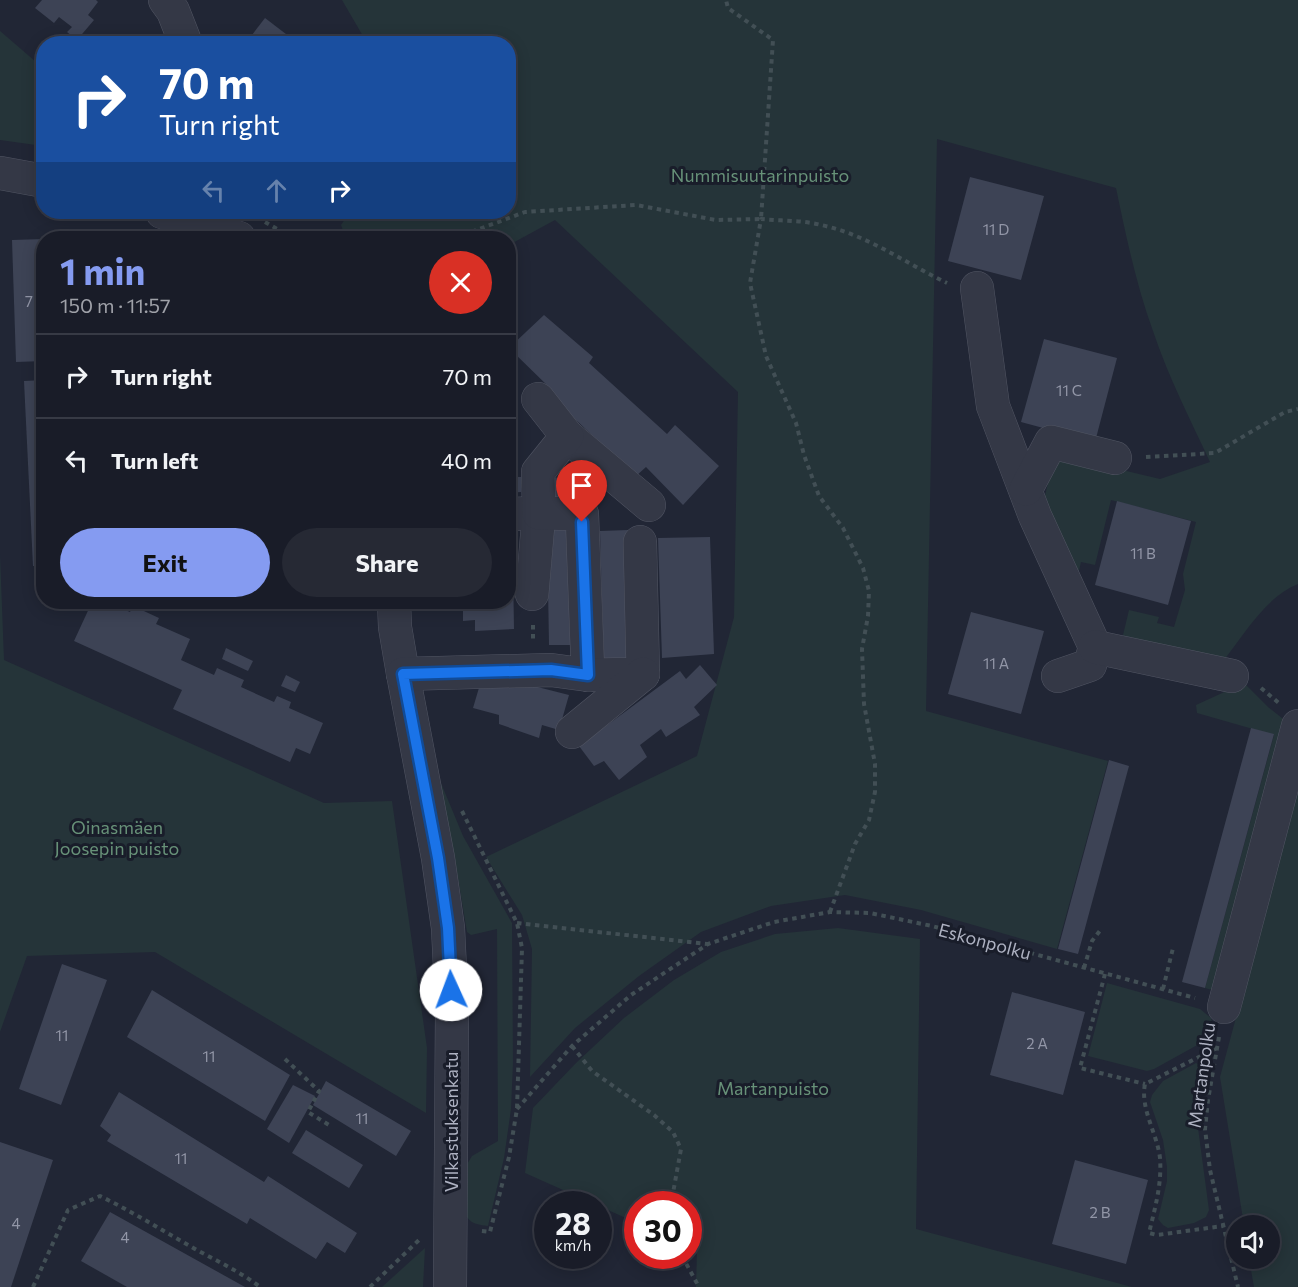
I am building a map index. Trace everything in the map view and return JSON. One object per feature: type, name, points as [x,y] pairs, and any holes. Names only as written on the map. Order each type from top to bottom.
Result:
[{"type":"street","points":[[165,0],[173,11],[183,36]]},
{"type":"street","points":[[0,173],[36,180]]},
{"type":"street","points":[[191,219],[221,231]]},
{"type":"street","points":[[977,288],[993,406],[1035,516],[1095,646],[1090,665],[1058,676]]},
{"type":"street","points":[[538,399],[567,436],[649,505]]},
{"type":"street","points":[[532,594],[524,514],[538,472],[567,436]]},
{"type":"street","points":[[1026,489],[1051,442],[1115,458]]},
{"type":"street","points":[[524,514],[582,514],[588,675]]},
{"type":"street","points":[[640,542],[643,674]]},
{"type":"street","name":"Vilkastuksenkatu","points":[[394,609],[395,627],[438,858],[448,928],[452,1010],[450,1287]]},
{"type":"street","points":[[1095,646],[1232,676]]},
{"type":"street","points":[[403,674],[551,670],[588,675],[643,674]]},
{"type":"street","points":[[572,732],[643,674]]},
{"type":"street","points":[[1224,1007],[1291,716]]},
{"type":"path","points":[[726,0],[728,8],[773,40],[761,219],[750,283],[766,356],[796,423],[819,496],[843,528],[863,568],[869,591],[868,616],[862,649],[864,704],[875,764],[875,792],[868,820],[855,844],[830,912]]},
{"type":"path","points":[[516,215],[525,212],[636,205],[716,220],[761,219],[820,224],[860,237],[951,285],[977,288]]},
{"type":"path","points":[[474,231],[506,219]]},
{"type":"path","points":[[1115,458],[1215,453],[1286,412],[1298,409]]},
{"type":"path","points":[[1232,676],[1253,682],[1291,716]]},
{"type":"path","name":"Eskonpolku","points":[[517,1109],[572,1046],[631,995],[708,945],[774,922],[830,912],[870,913],[932,926],[1224,1007]]},
{"type":"path","points":[[490,1232],[509,1157],[517,1109],[522,948],[517,923],[708,945]]},
{"type":"path","points":[[1084,968],[1092,941],[1102,928]]},
{"type":"path","points":[[1162,989],[1173,948]]},
{"type":"path","points":[[1105,974],[1080,1068],[1145,1084],[1217,1047]]},
{"type":"path","name":"Martanpolku","points":[[1224,1007],[1205,1129],[1210,1170],[1238,1287]]},
{"type":"path","points":[[572,1046],[592,1071],[654,1115],[673,1132],[681,1149],[673,1191]]},
{"type":"path","points":[[285,1059],[319,1091],[308,1112],[330,1125]]},
{"type":"path","points":[[1145,1084],[1143,1095],[1160,1156],[1161,1181],[1149,1233],[1157,1235],[1223,1226]]},
{"type":"path","points":[[33,1287],[68,1210],[100,1196],[139,1215],[239,1272],[260,1287]]},
{"type":"path","points":[[370,1287],[424,1234]]},
{"type":"path","points":[[689,1269],[699,1287]]},
{"type":"green space","name":"Nummisuutarinpuisto","points":[[342,0],[1298,0],[1298,584],[1286,590],[1266,607],[1224,660],[1132,643],[1123,635],[1129,610],[1159,617],[1157,623],[1174,627],[1185,590],[1183,574],[1196,522],[1111,500],[1095,565],[1081,562],[1078,575],[1042,508],[1055,454],[1160,479],[1210,462],[1172,381],[1153,331],[1136,278],[1116,188],[937,139],[926,711],[1108,761],[1057,949],[921,910],[845,895],[771,906],[701,932],[639,976],[575,1028],[530,1077],[532,949],[522,915],[486,857],[697,756],[734,617],[738,392],[555,220],[516,241],[516,231],[343,231],[341,225],[345,219],[516,219],[516,36],[363,36]]},
{"type":"green space","points":[[0,31],[36,62],[36,145],[0,140]]},
{"type":"green space","name":"Oinasmäen Joosepin puisto","points":[[0,554],[4,660],[324,803],[392,801],[427,1048],[426,1113],[155,952],[27,956],[0,1032]]},
{"type":"green space","points":[[1244,683],[1287,722],[1212,990],[1205,988],[1274,735],[1197,713],[1196,705]]},
{"type":"green space","points":[[436,771],[463,836],[512,923],[511,1109],[504,1158],[488,1226],[473,1223],[467,1217],[466,1166],[472,1156],[498,1141],[497,929],[471,935],[467,932],[455,860]]},
{"type":"green space","points":[[1298,787],[1298,1287],[1254,1287],[1251,1269],[1280,1269],[1280,1215],[1242,1215],[1220,1077]]},
{"type":"green space","name":"Martanpuisto","points":[[838,928],[920,939],[916,1229],[1132,1287],[696,1287],[696,1269],[702,1269],[702,1191],[624,1191],[624,1217],[612,1212],[612,1191],[565,1191],[525,1173],[533,1108],[576,1063],[624,1018],[674,980],[721,952],[775,934]]},
{"type":"green space","points":[[1107,983],[1200,1009],[1211,1018],[1214,1032],[1210,1038],[1147,1071],[1088,1056]]},
{"type":"green space","points":[[1196,1063],[1203,1068],[1198,1128],[1209,1210],[1206,1217],[1194,1223],[1168,1228],[1158,1219],[1167,1181],[1167,1167],[1163,1140],[1150,1102],[1152,1095],[1163,1081]]},
{"type":"green space","points":[[425,1248],[423,1287],[382,1287]]},
{"type":"building","points":[[42,0],[96,0],[98,2],[88,15],[94,20],[80,36],[72,36],[67,32],[72,27],[59,17],[54,23],[35,8]]},
{"type":"building","points":[[265,18],[289,36],[251,36]]},
{"type":"building","points":[[970,177],[1044,196],[1021,280],[948,261]]},
{"type":"building","points":[[36,239],[36,361],[16,362],[12,240]]},
{"type":"building","points":[[544,315],[593,357],[589,363],[667,434],[675,425],[719,466],[683,505],[646,467],[636,476],[548,394],[552,390],[516,355],[516,341]]},
{"type":"building","points":[[1044,339],[1117,358],[1095,442],[1021,422]]},
{"type":"building","points":[[36,380],[36,566],[33,566],[24,381]]},
{"type":"building","points":[[596,476],[598,501],[549,504],[547,478]]},
{"type":"building","points":[[516,477],[521,477],[521,492],[516,492]]},
{"type":"building","points":[[1117,501],[1191,521],[1168,605],[1095,585]]},
{"type":"building","points":[[575,527],[579,645],[549,645],[547,528]]},
{"type":"building","points":[[628,530],[634,666],[604,667],[600,531]]},
{"type":"building","points":[[710,537],[714,654],[662,658],[658,538]]},
{"type":"building","points":[[89,609],[123,609],[130,612],[132,609],[140,609],[159,618],[156,624],[190,639],[181,660],[214,675],[217,668],[244,680],[241,687],[274,702],[277,696],[291,702],[289,708],[323,723],[310,754],[296,748],[290,762],[173,709],[182,690],[74,641]]},
{"type":"building","points":[[463,609],[514,609],[514,629],[475,631],[475,620],[463,621]]},
{"type":"building","points":[[971,612],[1044,631],[1021,714],[948,694]]},
{"type":"building","points":[[226,648],[253,661],[248,671],[222,659]]},
{"type":"building","points":[[700,665],[717,685],[694,707],[700,715],[666,737],[661,729],[640,745],[647,757],[619,780],[604,761],[594,766],[579,746],[680,671],[686,679]]},
{"type":"building","points":[[286,675],[300,682],[295,692],[281,686]]},
{"type":"building","points":[[502,678],[569,695],[559,730],[542,725],[539,738],[499,724],[499,715],[473,708],[481,681]]},
{"type":"building","points":[[1251,728],[1274,734],[1205,988],[1182,982]]},
{"type":"building","points":[[1109,760],[1129,766],[1078,954],[1058,949]]},
{"type":"building","points":[[62,964],[107,980],[61,1105],[19,1089]]},
{"type":"building","points":[[152,990],[290,1075],[265,1121],[127,1037]]},
{"type":"building","points":[[1012,992],[1085,1012],[1063,1095],[990,1075]]},
{"type":"building","points":[[326,1081],[411,1131],[396,1156],[313,1105]]},
{"type":"building","points":[[293,1085],[315,1096],[289,1143],[267,1129]]},
{"type":"building","points":[[119,1092],[264,1182],[268,1176],[357,1233],[345,1253],[327,1242],[316,1259],[250,1218],[247,1224],[107,1141],[111,1135],[100,1126]]},
{"type":"building","points":[[306,1130],[363,1165],[349,1188],[292,1153]]},
{"type":"building","points":[[0,1142],[53,1160],[11,1287],[0,1287]]},
{"type":"building","points":[[1075,1160],[1148,1180],[1126,1264],[1052,1244]]},
{"type":"building","points":[[110,1212],[245,1287],[127,1287],[81,1261]]},
{"type":"route","points":[[451,990],[448,928],[438,858],[403,674],[551,670],[588,675],[582,522]]}]
